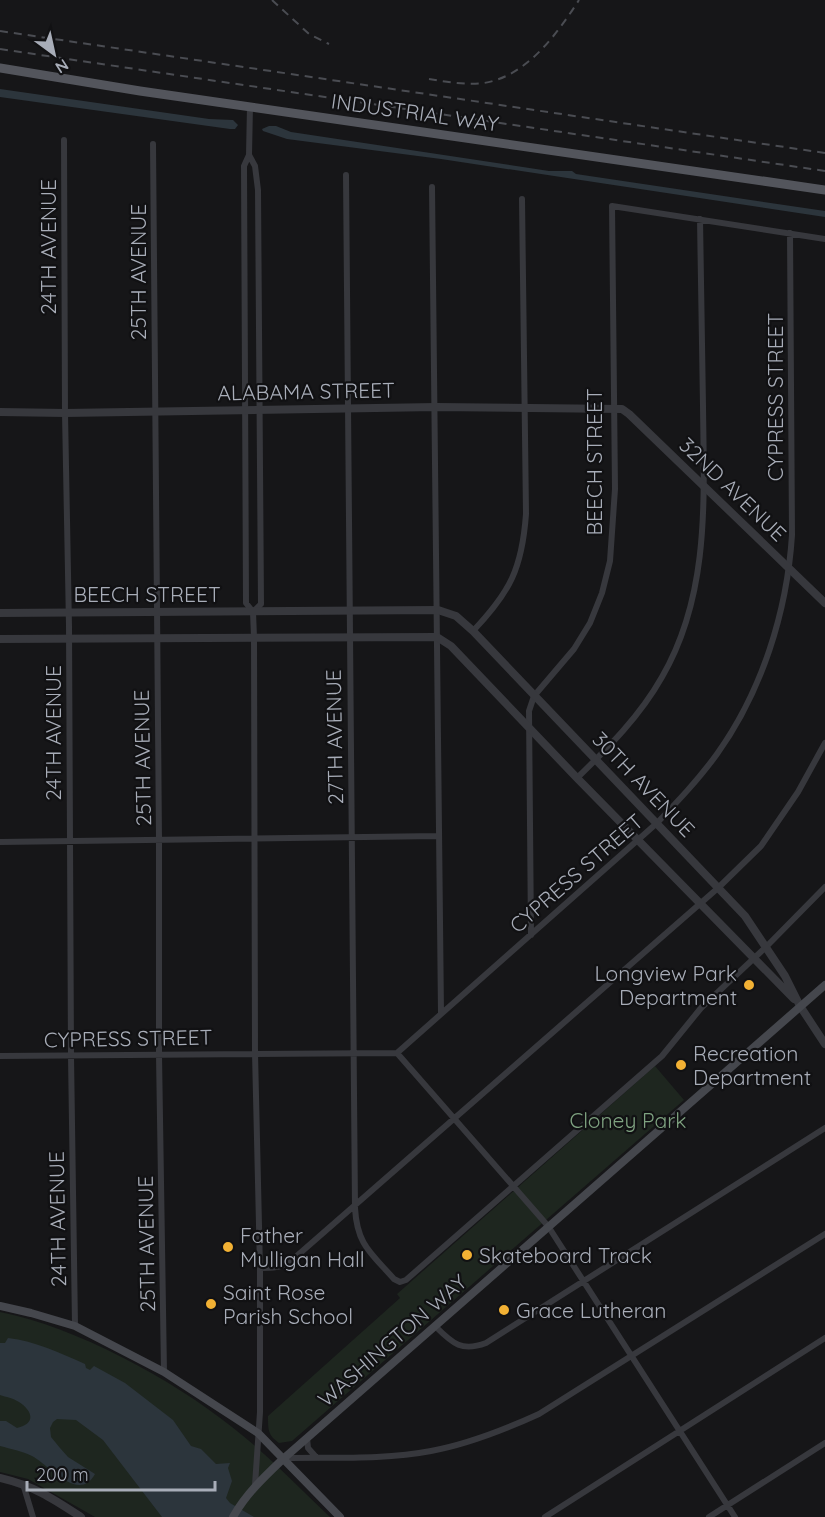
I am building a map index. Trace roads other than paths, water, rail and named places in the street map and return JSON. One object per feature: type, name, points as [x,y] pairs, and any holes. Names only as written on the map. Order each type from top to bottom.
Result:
[{"type":"main road","name":"INDUSTRIAL WAY","points":[[0,68],[825,190]]},
{"type":"main road","name":"WASHINGTON WAY","points":[[234,1517],[241,1503],[255,1485],[284,1458],[436,1327],[548,1226],[678,1116],[825,985]]},
{"type":"main road","points":[[0,1306],[75,1326],[164,1372],[258,1433],[340,1517]]},
{"type":"street","points":[[250,106],[249,155],[244,166],[244,409],[246,603],[253,612],[254,637],[255,1053],[260,1268],[260,1412],[255,1485]]},
{"type":"street","name":"24TH AVENUE","points":[[64,140],[64,413],[69,612],[75,1326]]},
{"type":"street","name":"25TH AVENUE","points":[[153,144],[159,1055],[164,1372]]},
{"type":"street","points":[[249,155],[255,166],[258,190],[261,604],[253,612]]},
{"type":"street","name":"27TH AVENUE","points":[[346,175],[356,1227],[362,1241],[394,1279],[400,1282],[406,1280],[513,1186]]},
{"type":"street","points":[[432,187],[441,1013]]},
{"type":"street","points":[[473,631],[497,606],[512,578],[524,546],[526,514],[522,199]]},
{"type":"street","name":"BEECH STREET","points":[[534,696],[574,650],[590,623],[602,593],[610,561],[613,529],[612,206],[700,219]]},
{"type":"street","points":[[577,778],[618,737],[662,677],[693,602],[702,539],[703,486],[700,219],[825,238]]},
{"type":"street","name":"CYPRESS STREET","points":[[0,1056],[396,1053],[639,841],[689,790],[717,754],[737,723],[753,691],[777,629],[790,569],[792,536],[790,233]]},
{"type":"street","name":"ALABAMA STREET","points":[[0,412],[436,407],[613,408]]},
{"type":"street","name":"32ND AVENUE","points":[[613,408],[622,409],[629,414],[825,603]]},
{"type":"street","name":"BEECH STREET","points":[[0,613],[438,610]]},
{"type":"street","name":"30TH AVENUE","points":[[438,610],[456,616],[473,631],[745,916],[785,976],[825,1044]]},
{"type":"street","name":"BEECH STREET","points":[[0,639],[437,637]]},
{"type":"street","name":"30TH AVENUE","points":[[437,637],[450,646],[801,1006]]},
{"type":"street","points":[[531,935],[529,711],[534,696]]},
{"type":"street","points":[[260,1268],[284,1266],[355,1208],[718,888],[761,846],[798,792],[825,743]]},
{"type":"street","points":[[0,842],[438,836]]},
{"type":"street","points":[[513,1186],[662,1056],[701,1008],[755,958],[825,887]]},
{"type":"street","points":[[396,1053],[548,1226],[735,1517]]},
{"type":"street","points":[[436,1327],[450,1342],[457,1345],[477,1346],[497,1337],[825,1128]]},
{"type":"street","points":[[284,1458],[408,1454],[429,1451],[471,1442],[539,1414],[825,1234]]},
{"type":"street","points":[[545,1517],[825,1338]]},
{"type":"street","points":[[307,1438],[308,1448],[316,1457]]},
{"type":"street","points":[[709,1517],[825,1443]]},
{"type":"street","points":[[0,1478],[23,1483],[41,1491],[81,1517]]},
{"type":"street","points":[[23,1483],[33,1517]]},
{"type":"railway","points":[[272,0],[309,34],[329,44]]},
{"type":"railway","points":[[429,79],[484,83],[514,72],[527,63],[551,39],[579,0]]},
{"type":"railway","points":[[0,31],[825,153]]},
{"type":"railway","points":[[0,49],[825,171]]},
{"type":"place","name":"Longview Park Department","points":[[749,985]]},
{"type":"place","name":"Recreation Department","points":[[681,1065]]},
{"type":"place","name":"Father Mulligan Hall","points":[[228,1247]]},
{"type":"place","name":"Skateboard Track","points":[[467,1255]]},
{"type":"place","name":"Saint Rose Parish School","points":[[211,1304]]},
{"type":"place","name":"Grace Lutheran","points":[[504,1310]]},
{"type":"park label","name":"Cloney Park","points":[[628,1120]]}]
